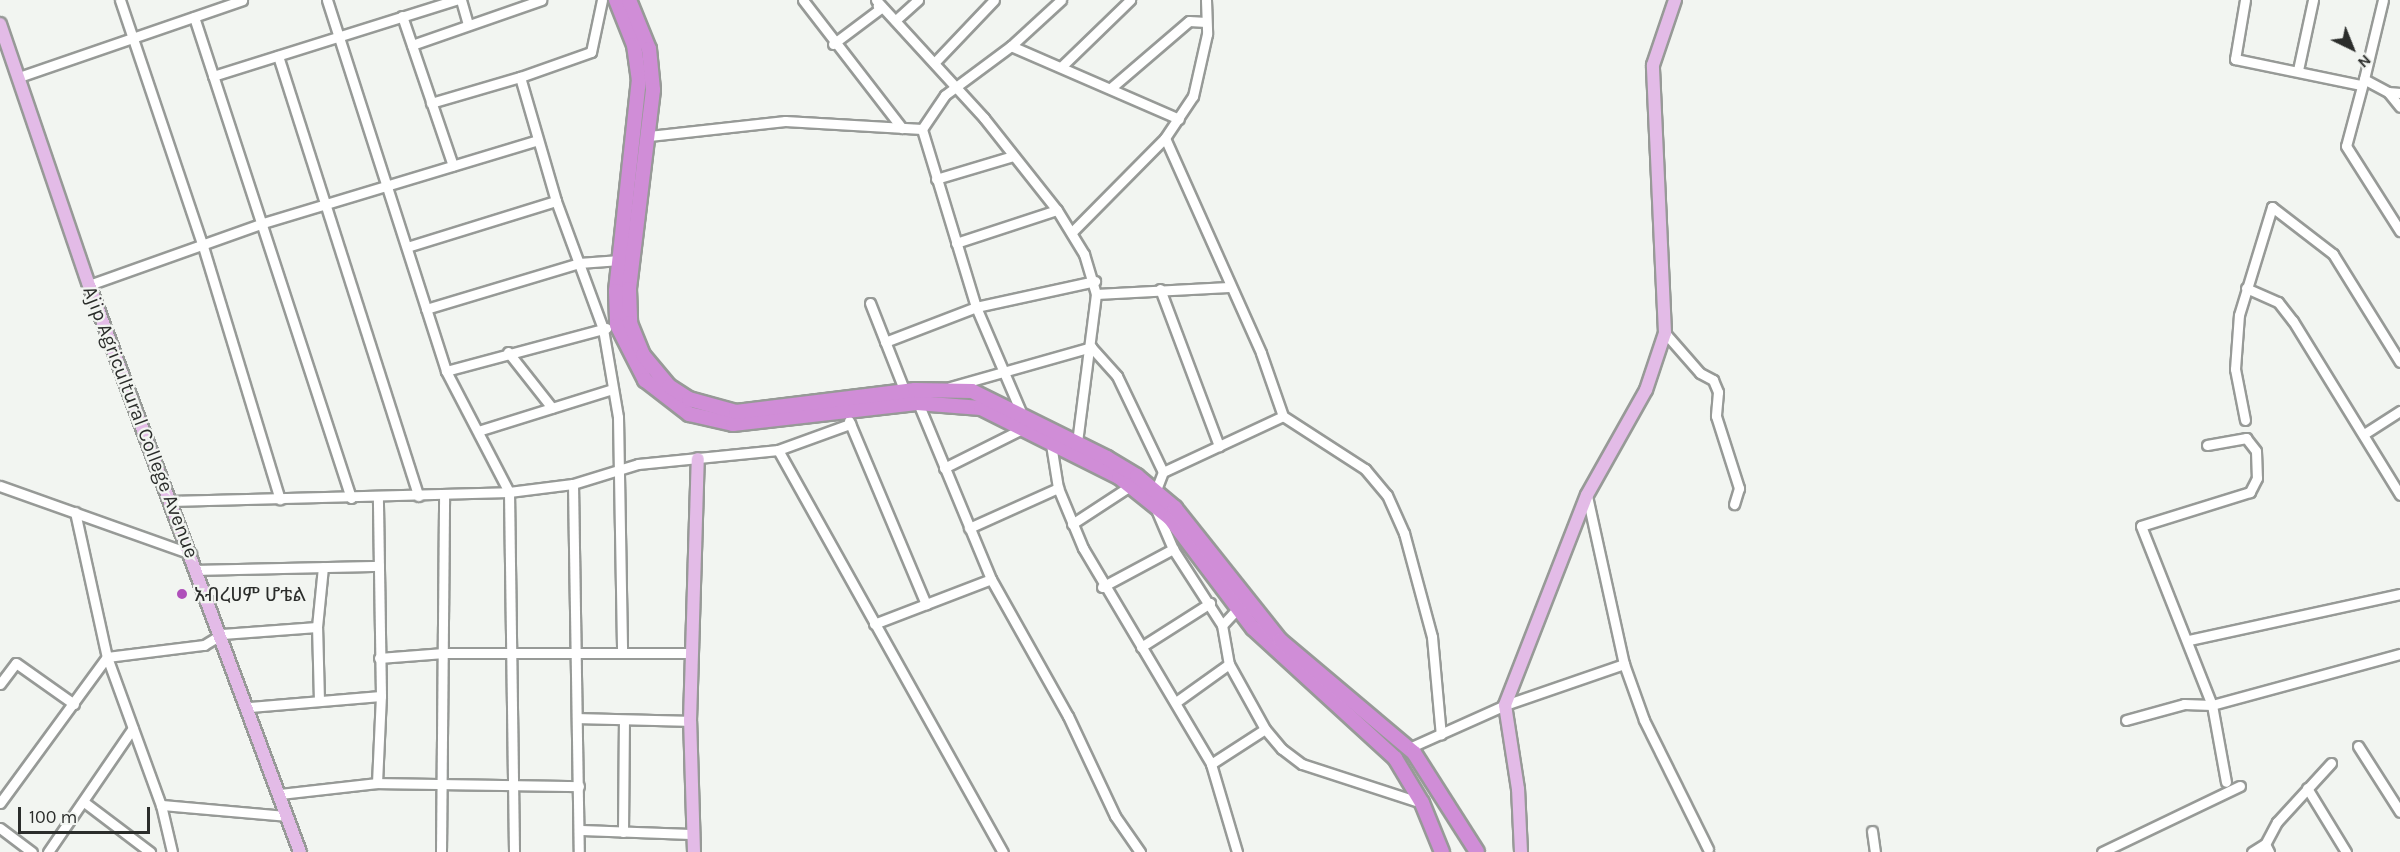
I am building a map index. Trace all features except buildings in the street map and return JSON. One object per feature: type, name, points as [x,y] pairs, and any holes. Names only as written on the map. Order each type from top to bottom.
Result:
[{"type":"highway","points":[[616,0],[634,45],[639,79],[620,260],[624,324],[645,381],[689,414],[733,424],[848,418],[912,395],[981,408],[1024,428],[1077,442],[1156,490],[1196,532],[1241,605],[1409,748],[1477,852]]},
{"type":"highway","points":[[629,0],[649,49],[653,90],[624,324],[643,355],[669,386],[712,407],[736,412],[912,395],[948,387],[987,396],[1021,412],[1051,435],[1130,486],[1154,505],[1183,534],[1287,661],[1395,758],[1422,803],[1442,852]]},
{"type":"main road","points":[[1521,852],[1518,789],[1505,705],[1587,495],[1646,390],[1665,333],[1653,65],[1675,0]]},
{"type":"main road","name":"Ajip Agricultural College Avenue","points":[[1,29],[20,77],[89,285],[250,707],[300,852]]},
{"type":"main road","points":[[694,852],[690,721],[698,459]]},
{"type":"street","points":[[120,0],[202,243],[280,499]]},
{"type":"street","points":[[20,77],[132,36],[242,0]]},
{"type":"street","points":[[327,0],[389,187],[446,371],[509,492],[514,852]]},
{"type":"street","points":[[213,76],[455,0]]},
{"type":"street","points":[[461,0],[468,25]]},
{"type":"street","points":[[412,45],[541,0]]},
{"type":"street","points":[[432,103],[520,77],[591,52],[602,0]]},
{"type":"street","points":[[803,0],[833,44],[899,127],[922,129]]},
{"type":"street","points":[[898,18],[918,0]]},
{"type":"street","points":[[936,61],[994,0]]},
{"type":"street","points":[[1021,412],[1006,371],[975,307],[922,129],[935,107],[1011,46],[1061,0]]},
{"type":"street","points":[[1062,66],[1130,0]]},
{"type":"street","points":[[1072,232],[1165,138],[1193,96],[1206,22],[1206,0]]},
{"type":"street","points":[[2245,0],[2235,59],[2363,82],[2388,92],[2400,93]]},
{"type":"street","points":[[2298,70],[2313,0]]},
{"type":"street","points":[[2383,0],[2346,146],[2400,231]]},
{"type":"street","points":[[833,44],[877,3],[898,18],[958,88],[1057,210],[1072,232],[1095,281],[1096,294],[1091,348],[1077,442]]},
{"type":"street","points":[[402,16],[453,166]]},
{"type":"street","points":[[194,17],[351,498]]},
{"type":"street","points":[[1112,87],[1189,21],[1206,22]]},
{"type":"street","points":[[1011,46],[1112,87],[1179,119]]},
{"type":"street","points":[[278,56],[418,496]]},
{"type":"street","points":[[520,77],[556,201],[603,329],[613,389],[621,471],[622,651]]},
{"type":"street","points":[[2388,92],[2400,107]]},
{"type":"street","points":[[649,136],[785,121],[922,129]]},
{"type":"street","points":[[1165,138],[1229,287],[1261,353],[1283,416],[1365,469],[1387,495],[1404,533],[1432,636],[1441,735]]},
{"type":"street","points":[[89,285],[260,224],[389,187],[538,140]]},
{"type":"street","points":[[936,179],[1013,156]]},
{"type":"street","points":[[407,247],[556,201]]},
{"type":"street","points":[[2245,420],[2235,360],[2246,288],[2272,207],[2333,254],[2400,362]]},
{"type":"street","points":[[956,243],[1057,210]]},
{"type":"street","points":[[426,309],[579,263],[620,260]]},
{"type":"street","points":[[885,342],[975,307],[1095,281]]},
{"type":"street","points":[[1096,294],[1229,287]]},
{"type":"street","points":[[2246,288],[2278,302],[2364,434],[2400,495]]},
{"type":"street","points":[[1160,289],[1219,446]]},
{"type":"street","points":[[870,303],[885,342],[912,395],[991,579],[1068,716],[1115,816],[1140,852]]},
{"type":"street","points":[[446,371],[508,352],[624,324]]},
{"type":"street","points":[[1665,333],[1700,373],[1713,380],[1718,392],[1716,416],[1739,488],[1734,504]]},
{"type":"street","points":[[948,387],[1091,348]]},
{"type":"street","points":[[1091,348],[1117,376],[1163,472]]},
{"type":"street","points":[[508,352],[552,408]]},
{"type":"street","points":[[478,431],[613,389]]},
{"type":"street","points":[[2364,434],[2400,411]]},
{"type":"street","points":[[1156,490],[1163,472],[1283,416]]},
{"type":"street","points":[[170,501],[378,499],[509,492],[573,483],[621,471],[638,464],[778,450],[848,418],[926,604]]},
{"type":"street","points":[[944,468],[1024,428]]},
{"type":"street","points":[[1051,435],[1058,488],[1072,524],[1102,587],[1176,702],[1211,764],[1236,852]]},
{"type":"street","points":[[2207,445],[2246,438],[2256,451],[2257,478],[2250,492],[2140,526],[2189,640],[2212,705],[2226,782]]},
{"type":"street","points":[[778,450],[1003,852]]},
{"type":"street","points":[[573,483],[579,718],[579,852]]},
{"type":"street","points":[[0,486],[191,554]]},
{"type":"street","points":[[1072,524],[1130,486]]},
{"type":"street","points":[[969,528],[1058,488]]},
{"type":"street","points":[[1587,495],[1624,664],[1644,720],[1708,849]]},
{"type":"street","points":[[441,852],[444,496]]},
{"type":"street","points":[[377,783],[381,696],[378,499]]},
{"type":"street","points":[[1154,505],[1173,549],[1210,603],[1222,625],[1229,664],[1266,729],[1296,762],[1422,803]]},
{"type":"street","points":[[75,512],[107,657],[161,805],[172,852]]},
{"type":"street","points":[[1102,587],[1173,549]]},
{"type":"street","points":[[197,570],[379,566]]},
{"type":"street","points":[[319,701],[317,627],[322,567]]},
{"type":"street","points":[[874,624],[991,579]]},
{"type":"street","points":[[2189,640],[2400,594]]},
{"type":"street","points":[[1141,647],[1210,603]]},
{"type":"street","points":[[1222,625],[1241,605]]},
{"type":"street","points":[[0,803],[107,657],[204,645],[222,634],[317,627]]},
{"type":"street","points":[[379,658],[444,653],[576,654],[622,651],[692,653]]},
{"type":"street","points":[[2126,720],[2184,704],[2212,705],[2400,654]]},
{"type":"street","points":[[0,684],[16,663],[74,704]]},
{"type":"street","points":[[1176,702],[1229,664]]},
{"type":"street","points":[[1409,748],[1505,705],[1624,664]]},
{"type":"street","points":[[250,707],[381,696]]},
{"type":"street","points":[[579,718],[690,721]]},
{"type":"street","points":[[623,832],[624,720]]},
{"type":"street","points":[[48,852],[133,728]]},
{"type":"street","points":[[1211,764],[1266,729]]},
{"type":"street","points":[[2358,746],[2400,812]]},
{"type":"street","points":[[2252,852],[2265,849],[2307,788],[2331,763]]},
{"type":"street","points":[[280,794],[377,783],[579,786]]},
{"type":"street","points":[[2102,852],[2240,786]]},
{"type":"street","points":[[2307,788],[2346,852]]},
{"type":"street","points":[[84,801],[150,852]]},
{"type":"street","points":[[161,805],[287,816]]},
{"type":"street","points":[[0,828],[32,852]]},
{"type":"street","points":[[579,830],[693,834]]},
{"type":"street","points":[[1872,831],[1875,852]]},
{"type":"place","name":"አብረሀም ሆቴል","points":[[182,594]]}]
